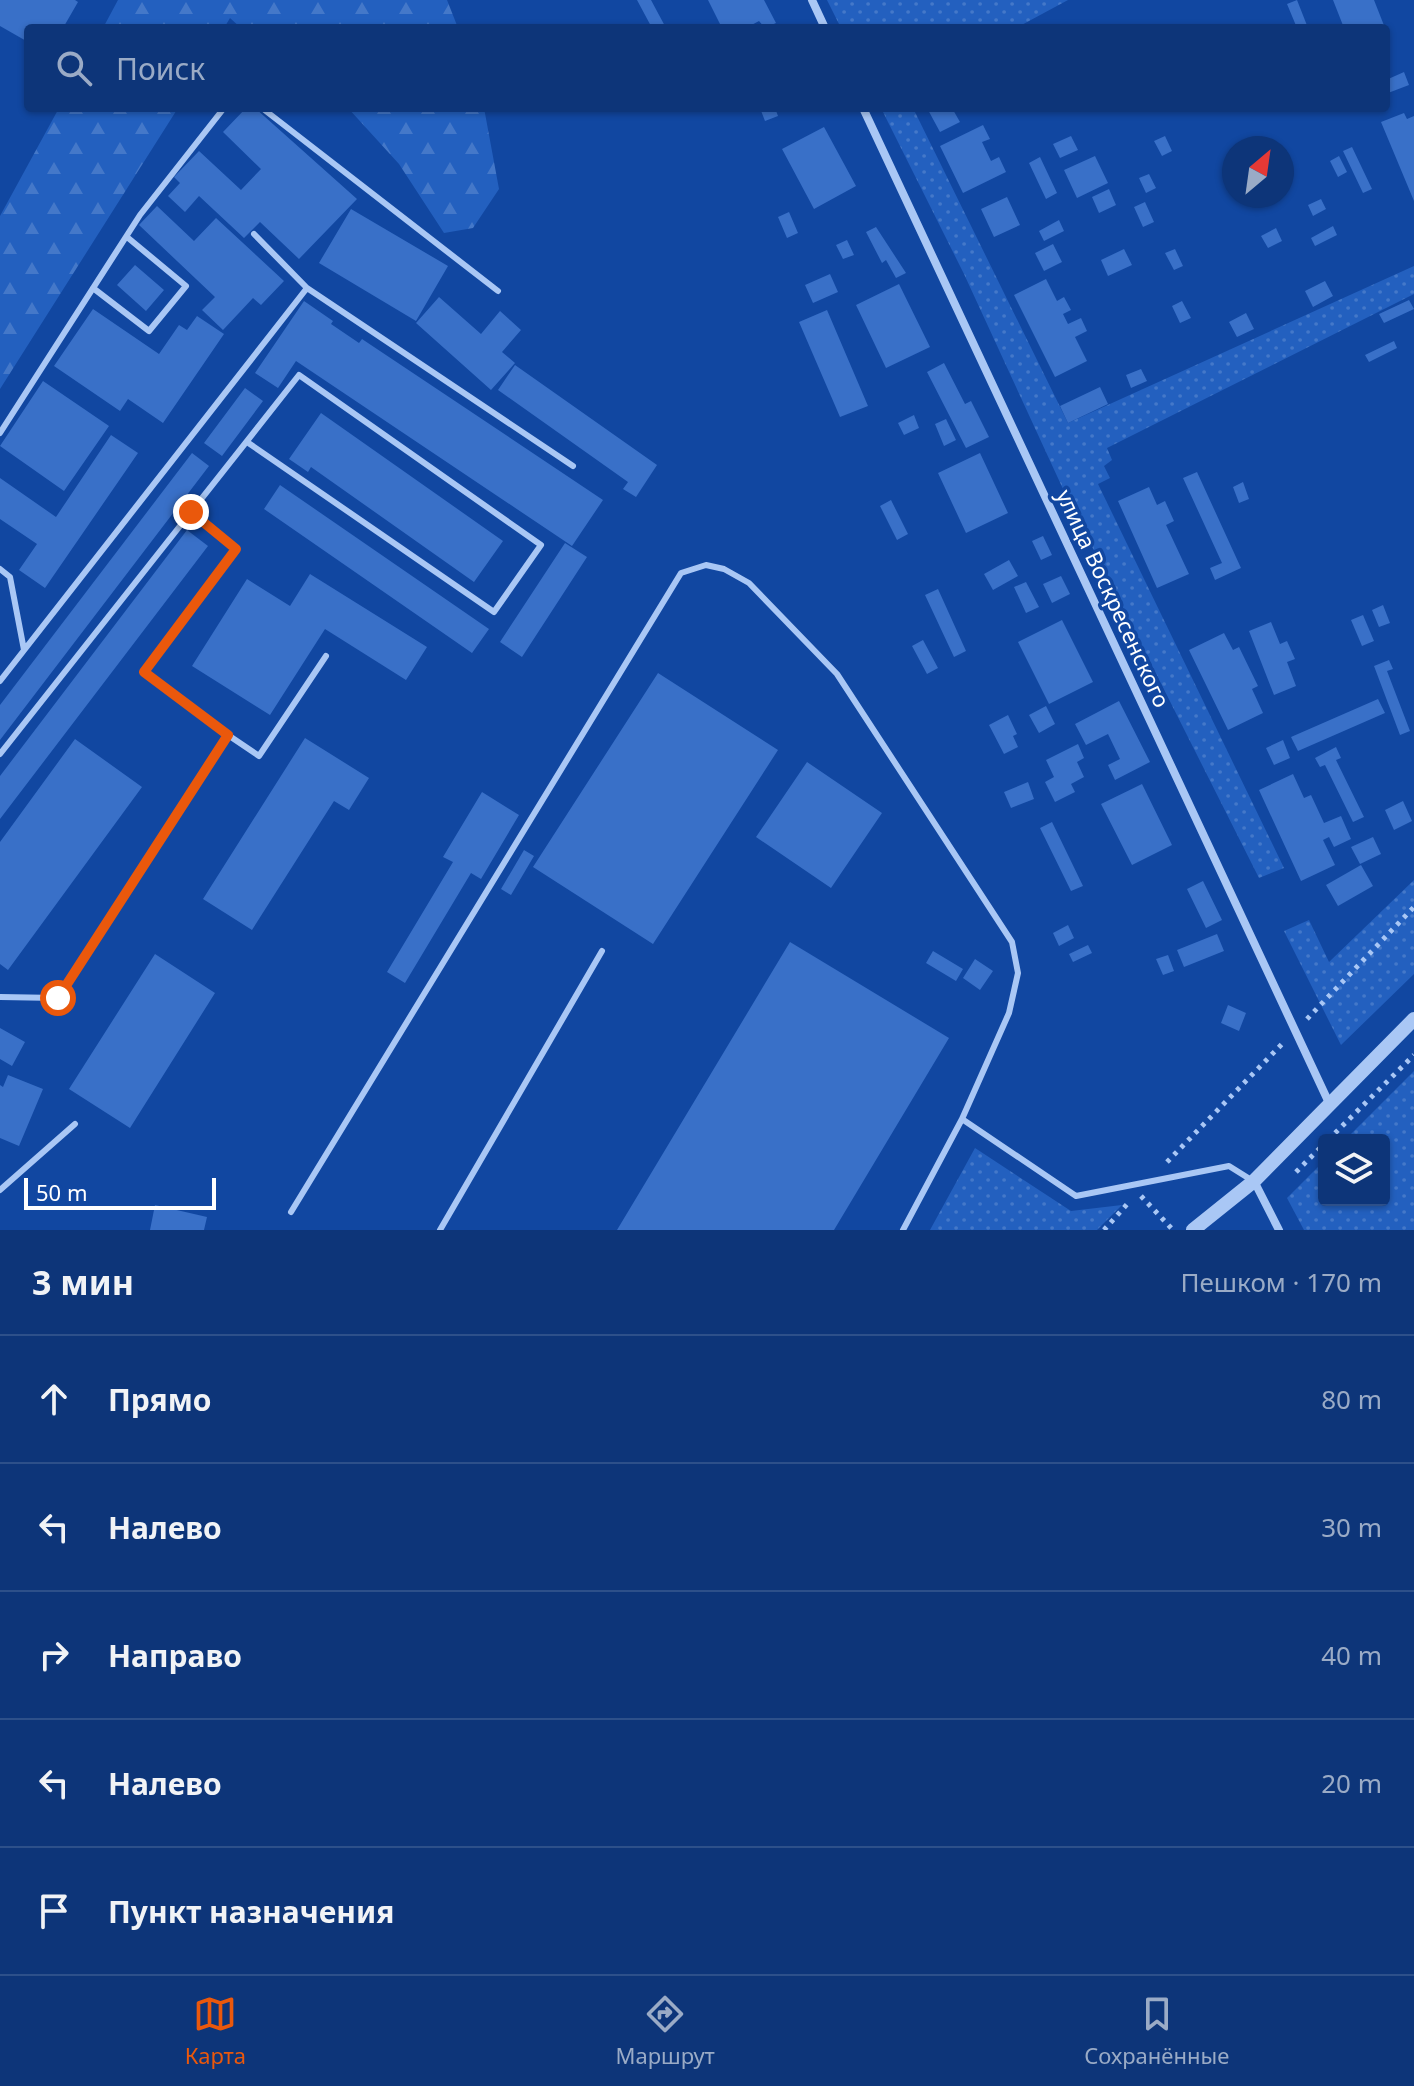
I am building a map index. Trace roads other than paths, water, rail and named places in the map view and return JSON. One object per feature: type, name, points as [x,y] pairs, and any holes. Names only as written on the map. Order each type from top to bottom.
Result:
[{"type":"street","points":[[812,0],[823,24]]},
{"type":"street","name":"улица Воскресенского","points":[[865,112],[1330,1105]]},
{"type":"street","points":[[1193,1230],[1254,1181],[1414,1019]]},
{"type":"street","points":[[1254,1181],[1279,1230]]},
{"type":"lane","points":[[0,433],[127,237],[221,112]]},
{"type":"lane","points":[[267,112],[498,291]]},
{"type":"lane","points":[[254,234],[307,288],[573,466]]},
{"type":"lane","points":[[93,288],[149,331],[186,286],[127,237]]},
{"type":"lane","points":[[0,681],[307,288]]},
{"type":"lane","points":[[0,754],[299,375],[541,545],[494,612],[247,442]]},
{"type":"lane","points":[[191,512],[236,549],[144,672],[259,756],[326,656]]},
{"type":"lane","points":[[291,1212],[681,573],[706,565],[724,569],[749,583],[837,674],[1012,942],[1018,973],[1009,1013],[962,1119],[903,1230]]},
{"type":"lane","points":[[0,569],[10,577],[24,650]]},
{"type":"lane","points":[[0,997],[58,998],[228,735]]},
{"type":"lane","points":[[440,1230],[602,951]]},
{"type":"lane","points":[[962,1119],[1076,1196],[1229,1166],[1254,1181]]},
{"type":"lane","points":[[0,1190],[75,1124]]}]
